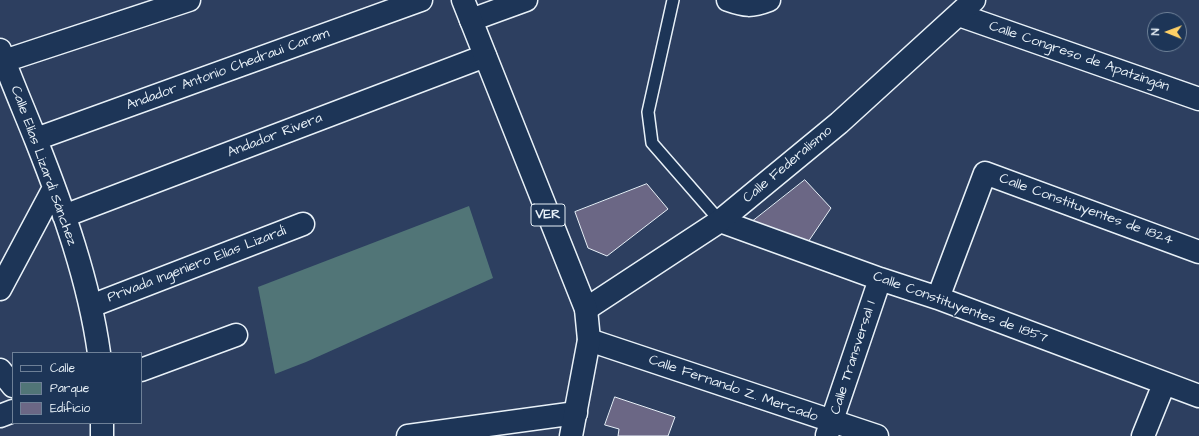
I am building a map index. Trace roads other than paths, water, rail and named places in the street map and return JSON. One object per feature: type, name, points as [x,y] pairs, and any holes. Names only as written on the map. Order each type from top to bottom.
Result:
[{"type":"street","points":[[1,59],[190,0]]},
{"type":"street","name":"Andador Antonio Chedraui Caram","points":[[36,139],[421,0]]},
{"type":"street","name":"VER","points":[[463,0],[586,309],[589,340],[571,436]]},
{"type":"street","points":[[471,20],[526,0]]},
{"type":"street","points":[[728,0],[742,5],[756,5],[768,0]]},
{"type":"street","name":"Calle Federalismo","points":[[586,309],[720,221],[840,123],[974,0]]},
{"type":"street","name":"Calle Congreso de Apatzingán","points":[[959,15],[1199,99]]},
{"type":"street","name":"Andador Rivera","points":[[64,216],[485,56]]},
{"type":"street","name":"Calle Elías Lizardi Sánchez","points":[[1,59],[36,139],[64,216],[91,306],[99,352]]},
{"type":"street","name":"Calle Constituyentes de 1824","points":[[938,298],[985,173],[1199,252]]},
{"type":"street","points":[[0,289],[54,188]]},
{"type":"street","name":"Calle Constituyentes de 1857","points":[[720,221],[880,279],[938,298],[1199,396]]},
{"type":"street","name":"Privada Ingeniero Elías Lizardi","points":[[91,306],[304,224]]},
{"type":"street","name":"Calle Transversal 1","points":[[829,429],[880,279]]},
{"type":"street","points":[[142,370],[236,335]]},
{"type":"street","name":"Calle Fernando Z. Mercado","points":[[589,340],[829,429],[877,436]]},
{"type":"street","points":[[0,370],[12,385]]},
{"type":"street","points":[[1143,436],[1164,384]]},
{"type":"street","points":[[0,416],[12,411]]},
{"type":"street","points":[[408,436],[576,413]]},
{"type":"street","points":[[102,424],[102,436]]},
{"type":"lane","points":[[673,0],[648,112],[652,143],[720,221]]}]
